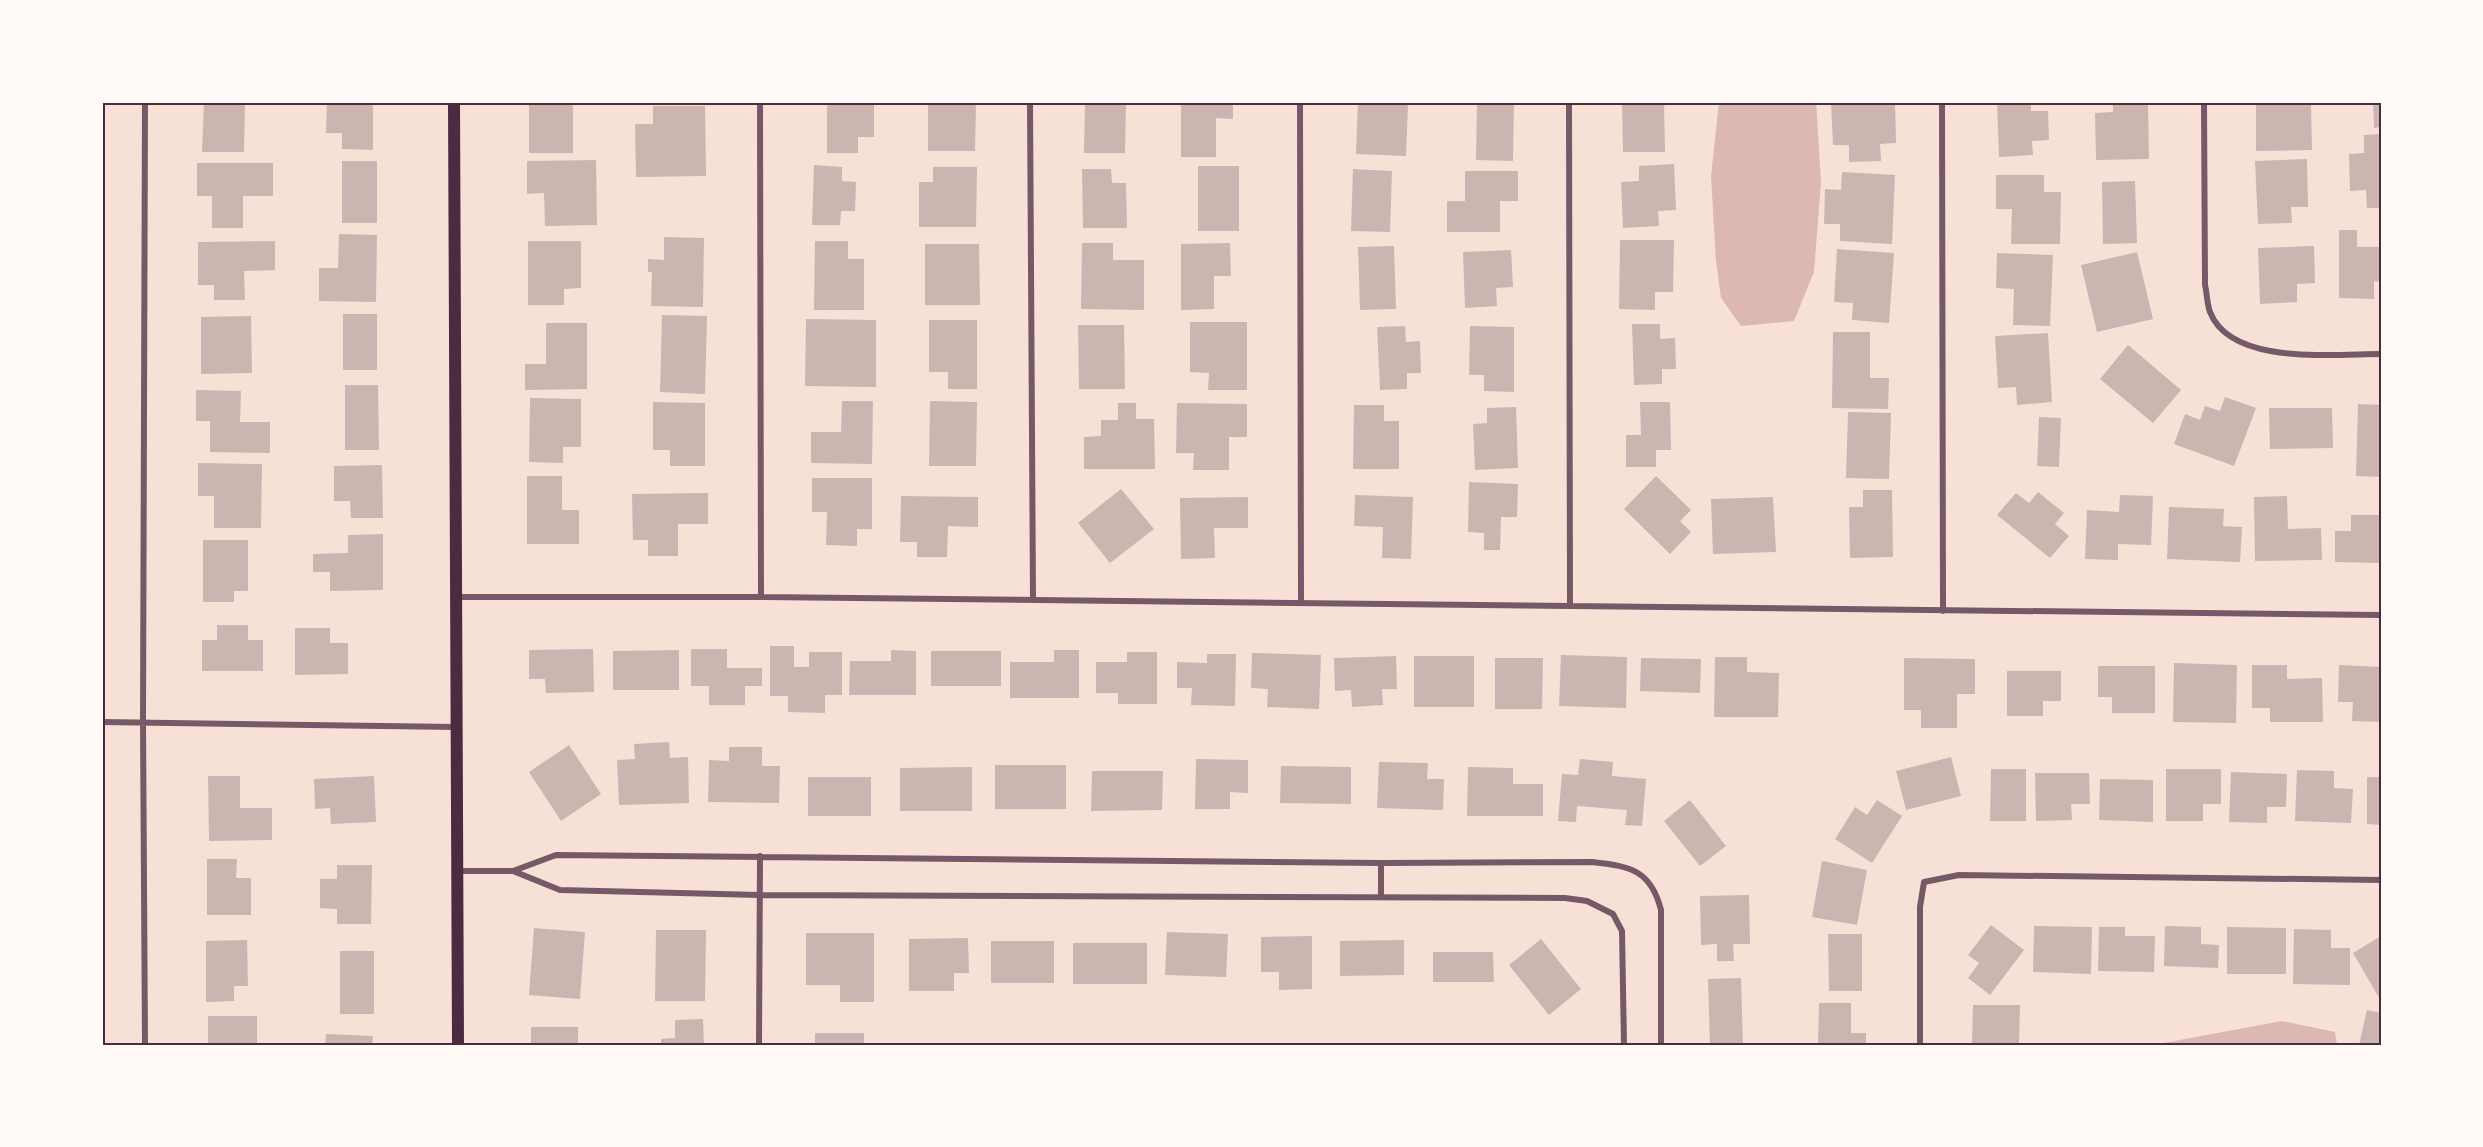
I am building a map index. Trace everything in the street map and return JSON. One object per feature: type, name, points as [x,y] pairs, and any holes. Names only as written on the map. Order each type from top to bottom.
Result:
[{"type":"main road","points":[[454,102],[458,1045]]},
{"type":"street","points":[[145,1045],[143,722],[146,102]]},
{"type":"street","points":[[760,102],[761,597]]},
{"type":"street","points":[[1030,102],[1033,600]]},
{"type":"street","points":[[1300,102],[1301,602]]},
{"type":"street","points":[[1569,102],[1570,606]]},
{"type":"street","points":[[1942,102],[1943,611]]},
{"type":"street","points":[[2204,102],[2205,285],[2210,313],[2228,337],[2253,349],[2284,353],[2381,354]]},
{"type":"street","points":[[456,597],[761,597],[1301,602],[2381,615]]},
{"type":"street","points":[[102,722],[456,728]]},
{"type":"street","points":[[457,871],[513,871],[556,855],[1381,863],[1592,862],[1623,866],[1641,874],[1652,884],[1661,910],[1661,1045]]},
{"type":"street","points":[[759,1045],[760,856]]},
{"type":"street","points":[[1381,863],[1381,897]]},
{"type":"street","points":[[513,871],[560,890],[759,895],[1565,898],[1587,901],[1613,914],[1622,931],[1624,1045]]},
{"type":"street","points":[[1920,1045],[1920,907],[1924,882],[1959,875],[2381,880]]},
{"type":"shaded area","points":[[1719,102],[1816,102],[1821,182],[1814,272],[1794,321],[1741,326],[1721,298],[1716,261],[1711,176]]},
{"type":"shaded area","points":[[2282,1021],[2335,1032],[2337,1045],[2153,1045]]},
{"type":"building","points":[[204,102],[245,102],[244,152],[202,152]]},
{"type":"building","points":[[327,102],[373,102],[373,150],[342,149],[342,133],[326,133]]},
{"type":"building","points":[[529,102],[573,102],[573,153],[529,153]]},
{"type":"building","points":[[827,102],[874,103],[874,137],[858,137],[858,153],[827,153]]},
{"type":"building","points":[[928,102],[976,102],[975,151],[928,151]]},
{"type":"building","points":[[1085,102],[1126,102],[1125,153],[1084,153]]},
{"type":"building","points":[[1181,102],[1233,102],[1233,119],[1216,118],[1216,157],[1181,157]]},
{"type":"building","points":[[1477,102],[1514,102],[1513,161],[1476,160]]},
{"type":"building","points":[[1622,102],[1664,102],[1665,152],[1623,152]]},
{"type":"building","points":[[1831,102],[1895,102],[1896,143],[1880,144],[1881,161],[1849,162],[1849,145],[1833,145]]},
{"type":"building","points":[[1997,102],[2031,102],[2031,111],[2048,111],[2049,140],[2032,141],[2033,155],[1999,157]]},
{"type":"building","points":[[2113,102],[2148,102],[2149,159],[2096,160],[2095,113],[2113,112]]},
{"type":"building","points":[[2256,102],[2311,102],[2312,150],[2256,151]]},
{"type":"building","points":[[2373,102],[2381,102],[2381,127],[2374,128]]},
{"type":"building","points":[[1358,103],[1408,104],[1406,156],[1356,154]]},
{"type":"building","points":[[653,106],[705,106],[706,176],[636,177],[635,124],[653,124]]},
{"type":"building","points":[[2381,134],[2381,208],[2367,208],[2366,190],[2350,191],[2349,154],[2364,153],[2364,135]]},
{"type":"building","points":[[2307,159],[2308,207],[2291,207],[2292,223],[2258,224],[2255,161]]},
{"type":"building","points":[[596,160],[597,225],[545,226],[544,193],[527,194],[527,161]]},
{"type":"building","points":[[342,161],[377,161],[377,223],[342,223]]},
{"type":"building","points":[[197,163],[273,163],[273,196],[243,196],[243,228],[212,228],[212,196],[197,196]]},
{"type":"building","points":[[1674,164],[1676,210],[1658,211],[1659,226],[1623,228],[1621,182],[1639,181],[1639,166]]},
{"type":"building","points":[[814,165],[842,167],[842,181],[856,182],[855,211],[841,211],[840,225],[812,225]]},
{"type":"building","points":[[1198,166],[1239,166],[1239,231],[1198,231]]},
{"type":"building","points":[[933,167],[977,167],[976,227],[919,227],[919,182],[933,182]]},
{"type":"building","points":[[1082,169],[1111,169],[1112,183],[1126,183],[1127,228],[1083,228]]},
{"type":"building","points":[[1353,169],[1392,171],[1390,232],[1351,231]]},
{"type":"building","points":[[1465,171],[1518,171],[1518,201],[1500,201],[1500,232],[1447,232],[1447,201],[1465,201]]},
{"type":"building","points":[[1842,172],[1895,175],[1892,244],[1840,241],[1840,224],[1824,224],[1825,189],[1841,190]]},
{"type":"building","points":[[1996,175],[2044,175],[2044,192],[2061,192],[2060,244],[2011,244],[2012,209],[1996,209]]},
{"type":"building","points":[[2135,181],[2137,243],[2103,244],[2102,182]]},
{"type":"building","points":[[2339,230],[2357,230],[2357,247],[2381,247],[2381,282],[2374,281],[2374,299],[2339,298]]},
{"type":"building","points":[[339,234],[377,235],[376,302],[319,301],[319,268],[338,268]]},
{"type":"building","points":[[664,237],[704,238],[703,307],[651,306],[652,272],[648,272],[648,259],[664,260]]},
{"type":"building","points":[[1620,240],[1674,240],[1673,292],[1655,292],[1655,310],[1619,309]]},
{"type":"building","points":[[275,241],[275,270],[244,271],[245,300],[214,300],[214,285],[198,285],[198,242]]},
{"type":"building","points":[[528,241],[581,241],[581,288],[564,289],[564,305],[528,305]]},
{"type":"building","points":[[815,241],[848,241],[848,259],[864,259],[864,310],[814,310]]},
{"type":"building","points":[[1082,243],[1113,243],[1113,260],[1144,260],[1144,310],[1081,309]]},
{"type":"building","points":[[1230,243],[1231,276],[1214,276],[1214,309],[1181,310],[1181,244]]},
{"type":"building","points":[[925,244],[979,244],[980,305],[925,305]]},
{"type":"building","points":[[1394,246],[1396,309],[1360,310],[1358,247]]},
{"type":"building","points":[[2314,246],[2315,283],[2297,284],[2297,302],[2260,304],[2258,248]]},
{"type":"building","points":[[1837,249],[1894,253],[1889,323],[1852,320],[1853,303],[1834,302]]},
{"type":"building","points":[[1511,250],[1513,287],[1496,288],[1497,306],[1465,308],[1463,252]]},
{"type":"building","points":[[2137,252],[2153,319],[2097,332],[2081,265]]},
{"type":"building","points":[[1997,253],[2053,255],[2050,326],[2013,325],[2014,289],[1996,288]]},
{"type":"building","points":[[343,314],[377,314],[377,370],[343,370]]},
{"type":"building","points":[[662,315],[707,316],[705,394],[660,392]]},
{"type":"building","points":[[251,316],[252,373],[201,374],[201,317]]},
{"type":"building","points":[[806,319],[876,320],[876,387],[805,386]]},
{"type":"building","points":[[929,320],[977,320],[977,389],[948,389],[948,372],[929,372]]},
{"type":"building","points":[[1190,322],[1247,322],[1247,390],[1208,390],[1209,373],[1190,372]]},
{"type":"building","points":[[546,323],[587,323],[587,389],[525,390],[525,364],[546,364]]},
{"type":"building","points":[[1632,324],[1660,324],[1660,339],[1675,338],[1676,369],[1662,369],[1662,384],[1634,385]]},
{"type":"building","points":[[1078,325],[1124,325],[1125,389],[1079,389]]},
{"type":"building","points":[[1405,326],[1406,342],[1420,341],[1421,373],[1407,373],[1407,389],[1380,390],[1377,327]]},
{"type":"building","points":[[1470,326],[1514,327],[1514,392],[1484,391],[1484,375],[1469,375]]},
{"type":"building","points":[[1833,332],[1870,332],[1870,378],[1889,378],[1888,409],[1832,408]]},
{"type":"building","points":[[2048,333],[2052,402],[2017,405],[2016,387],[1998,388],[1995,336]]},
{"type":"building","points":[[2128,345],[2181,390],[2153,423],[2100,379]]},
{"type":"building","points":[[345,385],[378,385],[379,450],[345,450]]},
{"type":"building","points":[[196,390],[241,391],[240,422],[270,422],[270,453],[210,452],[210,421],[196,421]]},
{"type":"building","points":[[2225,397],[2256,408],[2234,466],[2174,444],[2185,414],[2200,420],[2205,406],[2220,411]]},
{"type":"building","points":[[530,398],[581,399],[581,447],[563,447],[563,463],[529,462]]},
{"type":"building","points":[[842,401],[873,401],[872,464],[811,463],[811,432],[841,432]]},
{"type":"building","points":[[930,401],[977,402],[976,466],[929,466]]},
{"type":"building","points":[[653,402],[705,403],[705,466],[670,466],[670,450],[653,450]]},
{"type":"building","points":[[1640,402],[1670,402],[1671,450],[1656,450],[1656,467],[1626,467],[1626,435],[1641,435]]},
{"type":"building","points":[[1118,403],[1136,403],[1136,419],[1154,419],[1155,469],[1084,469],[1084,437],[1101,436],[1101,420],[1118,420]]},
{"type":"building","points":[[1177,403],[1247,404],[1247,437],[1229,437],[1229,470],[1193,470],[1194,453],[1176,453]]},
{"type":"building","points":[[2358,404],[2381,405],[2381,477],[2356,476]]},
{"type":"building","points":[[1354,405],[1384,405],[1384,421],[1399,421],[1399,469],[1353,469]]},
{"type":"building","points":[[1516,407],[1518,468],[1475,470],[1473,424],[1487,423],[1487,408]]},
{"type":"building","points":[[2269,408],[2332,408],[2333,448],[2270,449]]},
{"type":"building","points":[[1848,412],[1891,413],[1889,479],[1846,478]]},
{"type":"building","points":[[2039,417],[2061,418],[2059,467],[2037,466]]},
{"type":"building","points":[[198,463],[262,464],[261,528],[214,528],[214,496],[198,496]]},
{"type":"building","points":[[382,465],[383,518],[351,518],[350,501],[334,501],[334,466]]},
{"type":"building","points":[[527,476],[562,476],[562,510],[579,510],[579,544],[527,544]]},
{"type":"building","points":[[1656,476],[1691,510],[1680,521],[1691,532],[1670,554],[1624,509]]},
{"type":"building","points":[[812,478],[872,478],[872,529],[857,529],[857,546],[826,545],[827,512],[812,512]]},
{"type":"building","points":[[1469,482],[1518,484],[1517,517],[1501,517],[1500,550],[1484,550],[1484,533],[1468,532]]},
{"type":"building","points":[[1121,489],[1154,529],[1110,563],[1078,523]]},
{"type":"building","points":[[1863,490],[1892,490],[1893,557],[1850,558],[1849,507],[1863,507]]},
{"type":"building","points":[[2038,492],[2064,513],[2055,524],[2069,536],[2050,558],[1997,515],[2016,493],[2029,503]]},
{"type":"building","points":[[708,493],[708,524],[678,524],[678,556],[648,556],[648,540],[633,540],[632,494]]},
{"type":"building","points":[[1355,495],[1413,497],[1411,559],[1382,558],[1383,527],[1354,526]]},
{"type":"building","points":[[2120,495],[2153,496],[2151,545],[2118,544],[2118,560],[2085,559],[2087,510],[2119,512]]},
{"type":"building","points":[[901,496],[978,497],[978,527],[948,526],[947,557],[917,557],[917,542],[900,542]]},
{"type":"building","points":[[2287,496],[2288,529],[2321,528],[2322,560],[2255,561],[2254,497]]},
{"type":"building","points":[[1248,497],[1248,528],[1214,528],[1215,558],[1181,559],[1180,498]]},
{"type":"building","points":[[1773,497],[1776,552],[1713,554],[1711,499]]},
{"type":"building","points":[[2169,507],[2224,509],[2223,526],[2242,527],[2240,562],[2167,559]]},
{"type":"building","points":[[2351,515],[2381,515],[2381,563],[2335,562],[2335,531],[2351,531]]},
{"type":"building","points":[[383,534],[383,590],[330,591],[330,572],[313,572],[313,554],[348,553],[348,535]]},
{"type":"building","points":[[203,540],[248,540],[248,591],[234,591],[234,602],[203,602]]},
{"type":"building","points":[[217,625],[248,625],[248,640],[263,640],[263,671],[202,671],[202,640],[217,640]]},
{"type":"building","points":[[295,628],[330,628],[330,643],[348,643],[348,674],[295,675]]},
{"type":"building","points":[[770,646],[794,646],[794,667],[809,667],[809,652],[842,652],[842,695],[825,695],[825,713],[788,712],[788,696],[770,696]]},
{"type":"building","points":[[593,649],[594,692],[546,693],[545,679],[529,679],[529,650]]},
{"type":"building","points":[[691,649],[727,649],[727,668],[762,668],[762,686],[745,686],[745,705],[709,705],[709,686],[691,686]]},
{"type":"building","points":[[679,650],[679,690],[613,690],[613,651]]},
{"type":"building","points":[[891,650],[916,651],[916,695],[849,695],[850,661],[891,661]]},
{"type":"building","points":[[1054,650],[1079,650],[1079,698],[1010,698],[1010,662],[1054,662]]},
{"type":"building","points":[[931,651],[1001,651],[1001,686],[931,686]]},
{"type":"building","points":[[1127,652],[1157,652],[1157,704],[1118,704],[1118,693],[1096,693],[1096,662],[1127,662]]},
{"type":"building","points":[[1252,653],[1321,655],[1319,709],[1267,707],[1268,689],[1251,688]]},
{"type":"building","points":[[1207,654],[1236,654],[1235,706],[1191,705],[1192,688],[1177,688],[1177,662],[1207,663]]},
{"type":"building","points":[[1561,655],[1627,657],[1626,708],[1559,706]]},
{"type":"building","points":[[1396,656],[1397,689],[1382,689],[1383,705],[1352,707],[1351,690],[1335,691],[1334,658]]},
{"type":"building","points":[[1414,656],[1474,656],[1474,707],[1414,707]]},
{"type":"building","points":[[1715,657],[1747,657],[1747,672],[1779,673],[1778,717],[1714,717]]},
{"type":"building","points":[[1495,658],[1543,658],[1542,709],[1495,709]]},
{"type":"building","points":[[1641,658],[1701,659],[1700,693],[1640,691]]},
{"type":"building","points":[[1904,658],[1975,659],[1975,694],[1957,694],[1957,728],[1921,728],[1921,710],[1904,710]]},
{"type":"building","points":[[2174,663],[2237,665],[2236,723],[2173,722]]},
{"type":"building","points":[[2252,665],[2287,665],[2287,679],[2322,678],[2323,722],[2270,722],[2270,708],[2252,708]]},
{"type":"building","points":[[2339,665],[2381,667],[2381,722],[2352,721],[2353,702],[2338,702]]},
{"type":"building","points":[[2098,666],[2155,666],[2155,713],[2112,713],[2112,697],[2098,697]]},
{"type":"building","points":[[2007,671],[2061,671],[2061,701],[2043,701],[2043,716],[2007,716]]},
{"type":"building","points":[[669,742],[670,758],[688,757],[689,803],[619,805],[617,760],[635,759],[634,744]]},
{"type":"building","points":[[569,745],[601,794],[561,821],[529,772]]},
{"type":"building","points":[[729,747],[762,747],[762,766],[780,766],[779,803],[708,802],[709,760],[729,761]]},
{"type":"building","points":[[1951,757],[1961,796],[1906,810],[1896,771]]},
{"type":"building","points":[[1196,759],[1248,760],[1248,793],[1230,792],[1230,809],[1195,809]]},
{"type":"building","points":[[1580,759],[1613,762],[1612,776],[1646,779],[1642,826],[1625,825],[1627,810],[1577,806],[1576,822],[1558,821],[1562,774],[1578,775]]},
{"type":"building","points":[[1379,762],[1428,763],[1427,779],[1444,779],[1443,810],[1377,808]]},
{"type":"building","points":[[995,765],[1066,765],[1066,809],[995,809]]},
{"type":"building","points":[[1281,766],[1351,767],[1351,804],[1280,803]]},
{"type":"building","points":[[972,767],[972,811],[900,811],[900,768]]},
{"type":"building","points":[[1468,767],[1513,768],[1513,784],[1543,784],[1543,816],[1467,816]]},
{"type":"building","points":[[1991,769],[2026,769],[2026,821],[1990,821]]},
{"type":"building","points":[[2166,769],[2221,769],[2221,804],[2203,804],[2203,821],[2166,821]]},
{"type":"building","points":[[2297,770],[2334,771],[2334,788],[2353,789],[2351,823],[2295,821]]},
{"type":"building","points":[[1092,771],[1163,771],[1162,810],[1091,811]]},
{"type":"building","points":[[2231,772],[2287,774],[2286,807],[2267,807],[2267,823],[2229,822]]},
{"type":"building","points":[[2035,773],[2089,773],[2090,804],[2071,804],[2072,820],[2036,821]]},
{"type":"building","points":[[208,776],[240,776],[240,808],[272,808],[272,840],[209,841]]},
{"type":"building","points":[[374,776],[376,822],[331,824],[330,808],[315,809],[314,779]]},
{"type":"building","points":[[808,777],[871,777],[871,816],[808,816]]},
{"type":"building","points":[[2367,777],[2381,777],[2381,825],[2367,824]]},
{"type":"building","points":[[2100,779],[2153,780],[2153,822],[2099,820]]},
{"type":"building","points":[[1690,800],[1726,846],[1700,866],[1664,821]]},
{"type":"building","points":[[1877,800],[1902,816],[1872,863],[1835,839],[1855,807],[1867,815]]},
{"type":"building","points":[[207,859],[237,859],[236,878],[251,878],[251,915],[207,915]]},
{"type":"building","points":[[1822,861],[1867,870],[1857,925],[1812,917]]},
{"type":"building","points":[[337,865],[372,865],[371,924],[337,924],[337,909],[320,908],[320,879],[337,879]]},
{"type":"building","points":[[1749,895],[1750,944],[1733,944],[1734,961],[1717,961],[1717,944],[1701,945],[1700,896]]},
{"type":"building","points":[[1991,925],[2024,950],[1990,995],[1968,978],[1979,963],[1968,955]]},
{"type":"building","points":[[2034,926],[2092,927],[2091,974],[2033,972]]},
{"type":"building","points":[[2165,926],[2201,927],[2201,944],[2219,945],[2218,968],[2164,966]]},
{"type":"building","points":[[2099,927],[2125,927],[2125,936],[2155,936],[2154,972],[2098,971]]},
{"type":"building","points":[[2227,927],[2286,928],[2286,974],[2227,974]]},
{"type":"building","points":[[534,928],[585,932],[580,999],[529,995]]},
{"type":"building","points":[[2294,929],[2331,930],[2331,948],[2350,948],[2350,985],[2293,984]]},
{"type":"building","points":[[656,930],[706,930],[705,1001],[655,1001]]},
{"type":"building","points":[[1167,932],[1228,934],[1226,977],[1165,975]]},
{"type":"building","points":[[806,933],[874,933],[874,1002],[840,1002],[840,985],[806,985]]},
{"type":"building","points":[[1828,934],[1862,934],[1862,991],[1829,991]]},
{"type":"building","points":[[1312,936],[1312,989],[1279,990],[1279,972],[1261,972],[1261,937]]},
{"type":"building","points":[[2381,936],[2381,1001],[2353,953]]},
{"type":"building","points":[[968,938],[969,973],[954,973],[954,991],[909,991],[909,939]]},
{"type":"building","points":[[1541,939],[1581,989],[1549,1015],[1509,965]]},
{"type":"building","points":[[247,940],[248,986],[234,986],[234,1001],[206,1002],[206,941]]},
{"type":"building","points":[[1404,940],[1404,975],[1340,976],[1340,941]]},
{"type":"building","points":[[991,941],[1054,941],[1054,983],[991,983]]},
{"type":"building","points":[[1073,943],[1147,943],[1147,984],[1073,984]]},
{"type":"building","points":[[340,951],[374,951],[374,1014],[340,1014]]},
{"type":"building","points":[[1433,952],[1493,952],[1494,982],[1433,982]]},
{"type":"building","points":[[1741,978],[1743,1045],[1710,1045],[1708,979]]},
{"type":"building","points":[[1819,1003],[1851,1003],[1851,1033],[1866,1033],[1866,1045],[1818,1045]]},
{"type":"building","points":[[1973,1005],[2020,1005],[2019,1043],[1972,1045]]},
{"type":"building","points":[[2367,1010],[2381,1013],[2381,1045],[2359,1045]]},
{"type":"building","points":[[208,1016],[257,1016],[257,1045],[208,1045]]},
{"type":"building","points":[[703,1019],[704,1045],[661,1045],[661,1039],[675,1038],[675,1020]]},
{"type":"building","points":[[531,1027],[578,1027],[578,1045],[531,1045]]},
{"type":"building","points":[[815,1033],[864,1033],[864,1045],[815,1045]]},
{"type":"building","points":[[326,1034],[373,1036],[372,1045],[325,1045]]}]
